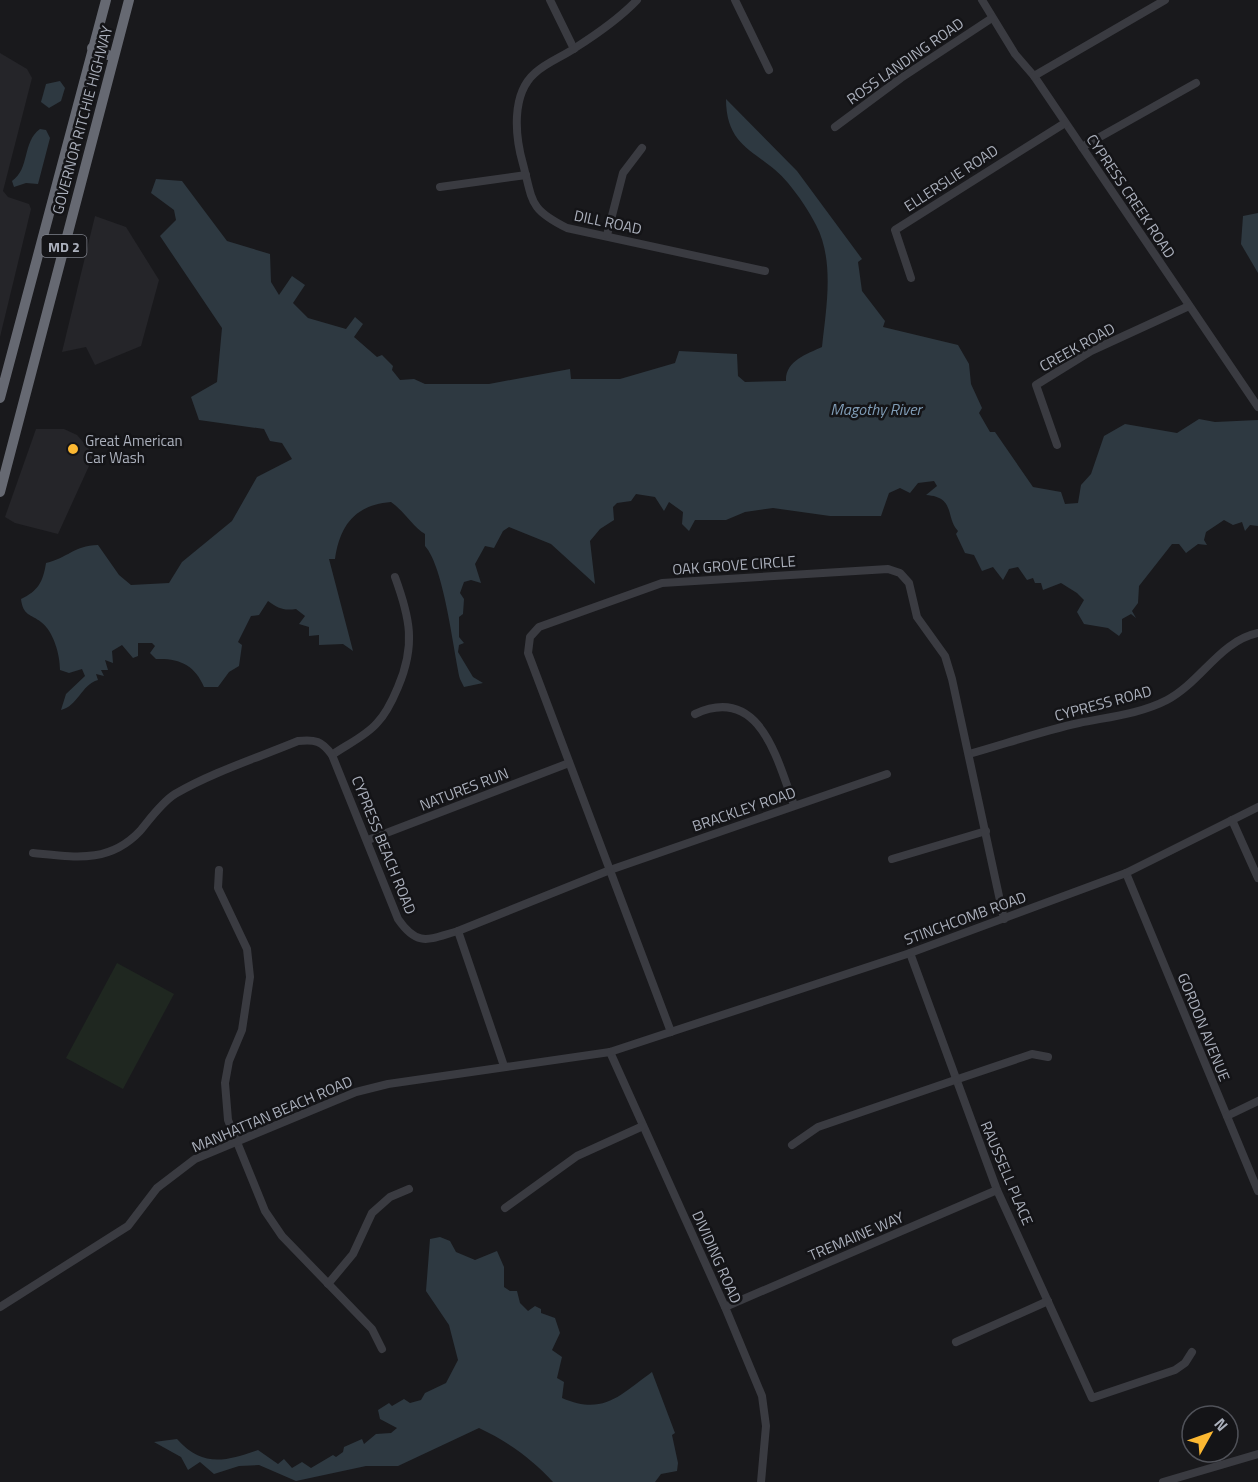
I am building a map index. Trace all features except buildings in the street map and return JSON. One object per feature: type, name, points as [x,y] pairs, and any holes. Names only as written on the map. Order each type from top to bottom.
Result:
[{"type":"highway","name":"GOVERNOR RITCHIE HIGHWAY","points":[[0,398],[106,0]]},
{"type":"highway","name":"GOVERNOR RITCHIE HIGHWAY","points":[[0,492],[129,0]]},
{"type":"highway","points":[[92,48],[113,57]]},
{"type":"street","points":[[550,0],[574,49]]},
{"type":"street","name":"DILL ROAD","points":[[636,0],[623,14],[574,49],[536,72],[522,92],[517,131],[530,195],[543,214],[567,228],[765,271]]},
{"type":"street","points":[[735,0],[769,70]]},
{"type":"street","name":"CYPRESS CREEK ROAD","points":[[982,0],[992,18],[1034,76],[1258,407]]},
{"type":"street","points":[[1034,76],[1165,0]]},
{"type":"street","name":"ROSS LANDING ROAD","points":[[835,127],[902,78],[992,18]]},
{"type":"street","points":[[1082,147],[1196,83]]},
{"type":"street","name":"ELLERSLIE ROAD","points":[[911,278],[895,230],[1065,123]]},
{"type":"street","points":[[607,235],[623,173],[642,148]]},
{"type":"street","points":[[440,187],[526,175]]},
{"type":"street","name":"CREEK ROAD","points":[[1057,445],[1036,385],[1091,351],[1189,306]]},
{"type":"street","name":"OAK GROVE CIRCLE","points":[[671,1032],[528,653],[530,637],[539,627],[662,583],[888,569],[900,573],[909,584],[917,617],[945,656],[969,754],[1004,919]]},
{"type":"street","points":[[33,854],[76,857],[105,855],[134,837],[171,796],[298,741],[311,739],[323,743],[332,755],[377,724],[393,698],[405,671],[410,643],[408,612],[395,577]]},
{"type":"street","name":"CYPRESS ROAD","points":[[969,754],[1078,723],[1129,713],[1167,700],[1196,680],[1236,641],[1258,633]]},
{"type":"street","points":[[695,714],[724,705],[742,712],[758,724],[770,739],[794,805]]},
{"type":"street","name":"CYPRESS BEACH ROAD","points":[[332,755],[398,919],[409,934],[418,939],[426,940],[458,931]]},
{"type":"street","name":"NATURES RUN","points":[[368,840],[570,763]]},
{"type":"street","name":"BRACKLEY ROAD","points":[[458,931],[610,870],[887,774]]},
{"type":"street","name":"STINCHCOMB ROAD","points":[[671,1032],[910,953],[1126,873],[1258,807]]},
{"type":"street","points":[[1232,820],[1258,878]]},
{"type":"street","points":[[892,858],[986,831]]},
{"type":"street","points":[[219,870],[218,888],[247,948],[250,977],[242,1030],[228,1061],[225,1083],[228,1120],[265,1211],[282,1236],[372,1329],[381,1349]]},
{"type":"street","name":"GORDON AVENUE","points":[[1126,873],[1258,1191]]},
{"type":"street","points":[[458,931],[504,1066]]},
{"type":"street","name":"RAUSSELL PLACE","points":[[910,953],[955,1080],[998,1190],[1092,1398],[1175,1370],[1185,1363],[1192,1352]]},
{"type":"street","name":"MANHATTAN BEACH ROAD","points":[[0,1307],[129,1226],[154,1192],[176,1172],[195,1160],[356,1092],[388,1084],[610,1052],[671,1032]]},
{"type":"street","name":"DIVIDING ROAD","points":[[610,1052],[725,1307],[762,1396],[766,1426],[761,1482]]},
{"type":"street","points":[[792,1145],[805,1133],[818,1127],[1032,1054],[1048,1057]]},
{"type":"street","points":[[1227,1116],[1258,1101]]},
{"type":"street","points":[[505,1208],[577,1156],[643,1126]]},
{"type":"street","points":[[328,1284],[353,1254],[372,1213],[390,1197],[409,1189]]},
{"type":"street","name":"TREMAINE WAY","points":[[725,1307],[998,1190]]},
{"type":"street","points":[[956,1342],[1048,1301]]},
{"type":"street","points":[[1163,1482],[1258,1454]]},
{"type":"shaded area","points":[[0,53],[27,69],[32,78],[3,191],[8,197],[29,204],[31,209],[0,337]]},
{"type":"shaded area","points":[[95,216],[126,227],[159,280],[141,346],[95,365],[86,347],[62,352]]},
{"type":"shaded area","points":[[36,429],[64,429],[77,435],[94,455],[58,534],[15,523],[5,517]]},
{"type":"shaded area","points":[[117,963],[174,994],[123,1089],[66,1058]]},
{"type":"water","points":[[60,81],[65,88],[61,101],[49,108],[41,102],[46,84]]},
{"type":"water","name":"Magothy River","points":[[726,99],[797,171],[862,259],[858,262],[862,291],[885,321],[883,327],[958,345],[969,364],[971,384],[982,408],[979,413],[990,432],[995,432],[1033,487],[1061,492],[1065,504],[1078,503],[1081,485],[1091,474],[1104,436],[1125,424],[1177,433],[1199,419],[1215,422],[1258,420],[1258,526],[1250,525],[1245,531],[1242,522],[1233,525],[1224,520],[1206,532],[1204,540],[1207,545],[1198,544],[1186,553],[1179,544],[1172,544],[1139,586],[1138,603],[1132,611],[1136,618],[1131,614],[1122,619],[1122,632],[1119,636],[1108,628],[1084,624],[1077,612],[1084,600],[1061,583],[1043,590],[1041,583],[1035,583],[1033,578],[1027,580],[1018,567],[1009,569],[1003,580],[993,567],[982,571],[974,555],[965,553],[946,504],[942,500],[926,495],[937,486],[934,481],[918,483],[910,493],[900,488],[889,493],[881,516],[830,516],[773,508],[745,512],[726,520],[695,520],[689,531],[682,524],[683,512],[669,502],[664,511],[655,497],[636,494],[631,501],[617,503],[613,507],[614,520],[600,529],[590,541],[595,584],[551,544],[509,527],[503,531],[494,548],[485,546],[475,564],[481,583],[471,580],[464,582],[460,593],[464,599],[463,614],[459,617],[459,637],[464,643],[459,645],[458,652],[473,677],[483,683],[464,687],[460,679],[443,589],[432,556],[425,546],[425,534],[391,502],[368,507],[351,519],[341,536],[335,559],[329,559],[353,651],[343,644],[319,645],[319,635],[309,636],[309,627],[299,624],[305,616],[296,609],[281,608],[268,601],[259,615],[251,616],[238,642],[242,645],[239,666],[229,672],[218,687],[204,687],[196,673],[185,664],[156,659],[150,653],[155,646],[152,643],[138,643],[138,656],[133,658],[122,645],[112,651],[113,663],[105,660],[108,670],[101,670],[104,676],[96,674],[98,680],[87,686],[72,704],[61,710],[66,694],[85,676],[82,669],[69,673],[60,670],[53,638],[46,626],[26,612],[21,599],[32,593],[39,585],[46,563],[76,550],[98,545],[119,575],[131,585],[169,583],[182,562],[232,521],[257,477],[292,459],[282,443],[270,441],[264,429],[199,420],[191,397],[217,382],[222,328],[160,236],[176,220],[174,210],[151,193],[156,179],[182,181],[227,241],[270,254],[271,282],[279,295],[292,276],[305,285],[293,303],[308,318],[346,329],[355,317],[363,324],[354,337],[377,357],[382,355],[393,366],[392,370],[400,380],[414,379],[425,384],[489,384],[570,369],[571,379],[620,379],[675,363],[679,351],[737,354],[738,376],[745,382],[786,381],[789,368],[793,363],[822,347],[828,285],[826,254],[816,225],[796,193],[778,172],[747,148],[732,130]]},
{"type":"water","points":[[40,129],[46,130],[50,138],[38,184],[26,183],[14,187],[12,181],[21,170],[34,134]]},
{"type":"water","points":[[1258,213],[1258,273],[1241,244],[1243,216]]},
{"type":"water","points":[[440,1237],[450,1241],[456,1252],[475,1260],[497,1251],[504,1267],[504,1287],[510,1291],[517,1291],[520,1303],[528,1311],[535,1306],[541,1309],[541,1313],[555,1318],[560,1333],[552,1350],[562,1357],[557,1378],[564,1382],[562,1398],[589,1405],[600,1404],[621,1395],[652,1372],[675,1433],[672,1435],[678,1463],[677,1471],[661,1474],[655,1482],[553,1482],[519,1451],[479,1428],[398,1466],[366,1466],[296,1481],[259,1465],[239,1466],[214,1474],[200,1462],[188,1470],[181,1457],[154,1442],[177,1439],[196,1454],[215,1460],[236,1457],[258,1450],[278,1464],[284,1459],[292,1468],[302,1462],[311,1468],[333,1455],[336,1457],[343,1452],[344,1447],[362,1439],[364,1444],[376,1434],[391,1433],[397,1428],[380,1419],[378,1410],[389,1403],[392,1406],[404,1399],[410,1403],[421,1400],[425,1393],[446,1383],[458,1360],[449,1325],[426,1291],[430,1239]]},
{"type":"place","name":"Great American Car Wash","points":[[73,449]]}]
